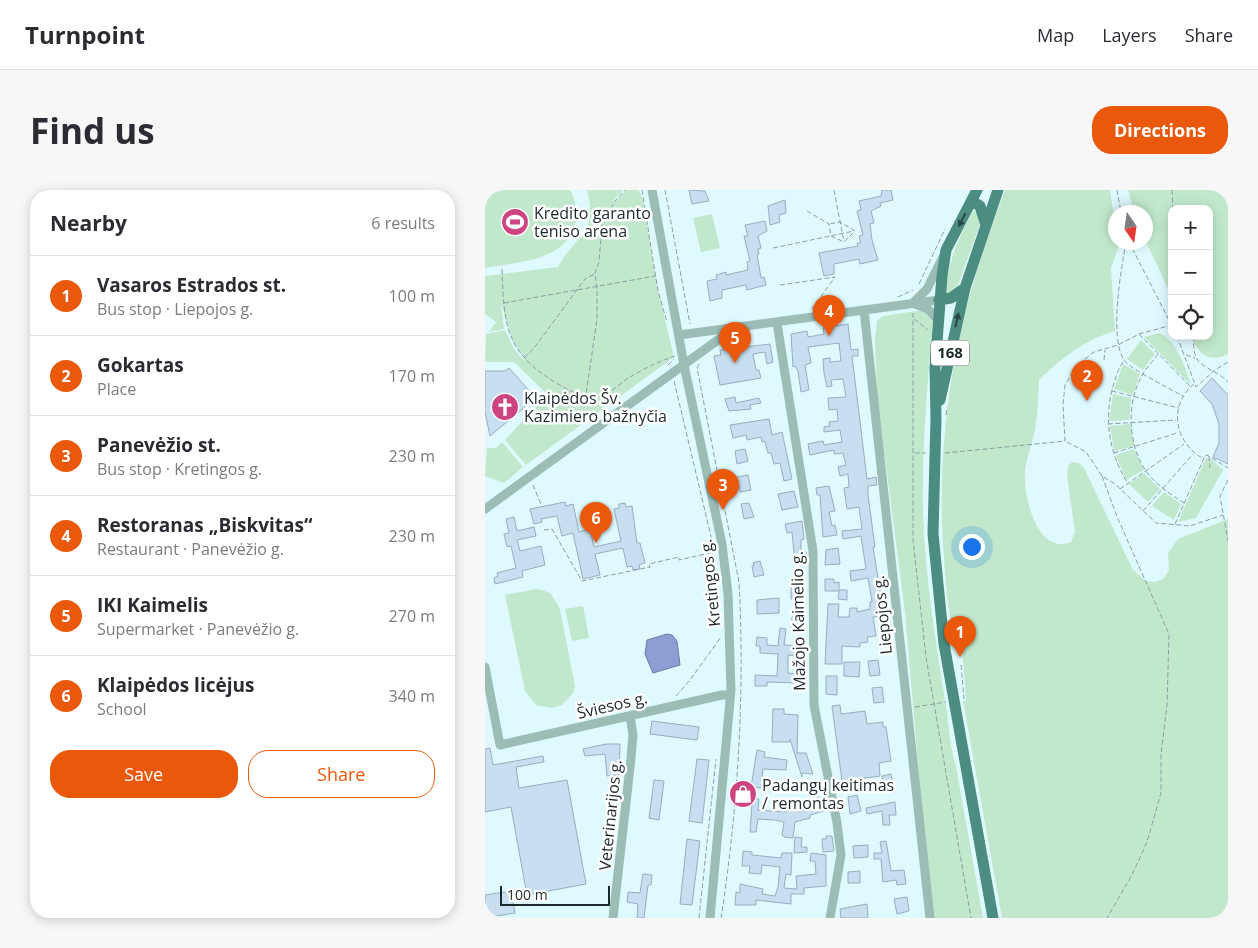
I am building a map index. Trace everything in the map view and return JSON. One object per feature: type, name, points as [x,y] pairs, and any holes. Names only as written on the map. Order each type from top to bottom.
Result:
[{"type":"main road","name":"168","points":[[977,190],[946,250],[939,300],[936,342],[933,534],[939,607],[993,918]]},
{"type":"main road","name":"168","points":[[936,419],[965,288],[998,190]]},
{"type":"main road","points":[[972,201],[980,206],[986,225]]},
{"type":"main road","points":[[939,300],[951,298],[965,288]]},
{"type":"main road","points":[[936,342],[951,345]]},
{"type":"street","name":"Kretingos g.","points":[[652,190],[684,364],[724,558],[730,617],[731,695],[710,918]]},
{"type":"street","points":[[913,303],[927,288],[946,250]]},
{"type":"street","points":[[679,335],[939,300]]},
{"type":"street","points":[[913,303],[928,309],[938,320]]},
{"type":"street","name":"Liepojos g.","points":[[864,310],[930,918]]},
{"type":"street","name":"Mažojo Kaimelio g.","points":[[777,323],[812,542],[815,593],[814,705],[837,823],[841,855],[830,918]]},
{"type":"street","points":[[485,509],[670,375],[707,345],[733,329]]},
{"type":"street","name":"Šviesos g.","points":[[485,666],[500,745],[722,695],[731,695]]},
{"type":"street","name":"Veterinarijos g.","points":[[613,918],[633,735],[630,716]]},
{"type":"path","points":[[583,415],[597,319],[595,273],[599,262],[602,226],[615,202],[625,190]]},
{"type":"path","points":[[642,190],[655,276],[669,327]]},
{"type":"path","points":[[665,190],[691,333]]},
{"type":"path","points":[[834,190],[844,242]]},
{"type":"path","points":[[1117,190],[1120,205]]},
{"type":"path","points":[[1172,190],[1173,205]]},
{"type":"path","points":[[807,212],[829,224],[840,222],[855,231]]},
{"type":"path","points":[[829,224],[831,236]]},
{"type":"path","points":[[773,248],[855,231]]},
{"type":"path","points":[[844,242],[855,231]]},
{"type":"path","points":[[831,236],[844,242]]},
{"type":"path","points":[[1125,250],[1118,288],[1118,346],[1125,362],[1183,396]]},
{"type":"path","points":[[1131,250],[1168,318]]},
{"type":"path","points":[[502,269],[504,303],[513,342],[524,358],[551,380],[586,396],[598,397],[631,376],[676,356]]},
{"type":"path","points":[[524,358],[534,348],[585,279],[595,273]]},
{"type":"path","points":[[504,303],[597,288],[655,276]]},
{"type":"path","points":[[780,285],[835,277],[809,312]]},
{"type":"path","points":[[899,296],[912,291]]},
{"type":"path","points":[[913,319],[913,540],[919,605],[926,657],[971,918]]},
{"type":"path","points":[[1065,441],[1063,404],[1065,385],[1069,376],[1084,358],[1118,346],[1139,334],[1168,326]]},
{"type":"path","points":[[1139,334],[1191,387]]},
{"type":"path","points":[[1179,340],[1195,384]]},
{"type":"path","points":[[1194,340],[1196,358]]},
{"type":"path","points":[[1104,360],[1105,349]]},
{"type":"path","points":[[675,351],[676,356]]},
{"type":"path","points":[[1158,354],[1143,373],[1134,396],[1131,422],[1135,446],[1146,470],[1163,489],[1184,503]]},
{"type":"path","points":[[1185,354],[1196,358],[1203,365],[1215,370],[1228,382]]},
{"type":"path","points":[[544,530],[552,530],[582,581],[650,567],[649,564],[679,557],[679,560],[715,552],[676,382],[666,368],[676,356]]},
{"type":"path","points":[[1125,362],[1121,364],[1111,391],[1107,424],[1113,454],[1127,482]]},
{"type":"path","points":[[1195,384],[1196,387],[1215,370],[1228,362]]},
{"type":"path","points":[[1195,384],[1183,396],[1177,420],[1179,433],[1185,444],[1193,453],[1204,459]]},
{"type":"path","points":[[1111,391],[1179,408]]},
{"type":"path","points":[[1107,424],[1177,420]]},
{"type":"path","points":[[1113,454],[1179,433]]},
{"type":"path","points":[[914,453],[935,454],[1065,441],[1086,452],[1102,476],[1118,519],[1169,634],[1167,705],[1161,754],[1161,793],[1147,842],[1120,899],[1107,918]]},
{"type":"path","points":[[1120,489],[1127,482],[1185,444]]},
{"type":"path","points":[[1143,511],[1193,453]]},
{"type":"path","points":[[1175,524],[1204,459],[1208,456]]},
{"type":"path","points":[[1208,456],[1228,468]]},
{"type":"path","points":[[1208,456],[1210,468]]},
{"type":"path","points":[[529,476],[542,508]]},
{"type":"path","points":[[1102,476],[1120,489],[1156,523],[1191,526],[1223,515]]},
{"type":"path","points":[[1228,480],[1220,496],[1228,541]]},
{"type":"path","points":[[665,708],[691,680],[724,632],[724,638]]},
{"type":"path","points":[[699,918],[716,754]]},
{"type":"green space","points":[[485,190],[570,190],[576,208],[576,217],[574,227],[568,239],[549,254],[523,262],[485,268]]},
{"type":"green space","points":[[587,190],[623,190],[613,201],[614,203],[626,190],[639,190],[643,201],[658,291],[674,357],[526,465],[505,440],[545,397],[551,398],[514,362],[485,362],[486,334],[505,330],[514,349],[523,360],[524,358],[513,342],[501,303],[504,329],[489,332],[496,322],[485,314],[485,276],[558,267],[588,225],[590,205]]},
{"type":"green space","points":[[1005,190],[1110,190],[1112,205],[1108,205],[1108,250],[1117,250],[1111,268],[1115,331],[1094,339],[1074,351],[1039,380],[1036,424],[1025,471],[1025,482],[1030,508],[1041,532],[1049,540],[1059,544],[1071,542],[1075,532],[1067,476],[1068,466],[1072,462],[1079,463],[1084,468],[1133,570],[1146,581],[1155,582],[1163,579],[1169,570],[1168,553],[1178,539],[1228,519],[1228,918],[1002,918],[963,701],[966,700],[962,648],[958,648],[948,604],[942,526],[945,427],[954,362],[969,298]]},
{"type":"green space","points":[[1128,190],[1228,190],[1228,354],[1215,358],[1210,357],[1201,352],[1193,340],[1213,340],[1213,205],[1168,205],[1168,289],[1150,250],[1153,250],[1153,205],[1132,205]]},
{"type":"green space","points":[[977,209],[981,219],[980,224],[957,288],[945,296],[948,273],[958,241],[973,211]]},
{"type":"green space","points":[[712,214],[720,248],[701,252],[693,218]]},
{"type":"green space","points":[[924,310],[933,322],[923,464],[926,560],[951,744],[983,918],[934,918],[924,834],[905,612],[877,397],[875,339],[877,321],[883,316]]},
{"type":"green space","points":[[1160,333],[1172,343],[1183,363],[1191,385],[1144,337]]},
{"type":"green space","points":[[1141,340],[1155,354],[1143,370],[1127,359]]},
{"type":"green space","points":[[1123,364],[1140,374],[1133,395],[1114,389]]},
{"type":"green space","points":[[1113,394],[1131,398],[1129,420],[1109,421]]},
{"type":"green space","points":[[1130,424],[1134,446],[1114,451],[1110,426]]},
{"type":"green space","points":[[502,442],[523,467],[504,483],[485,476],[487,448],[496,448]]},
{"type":"green space","points":[[1134,449],[1144,470],[1126,480],[1116,455]]},
{"type":"green space","points":[[1206,458],[1211,459],[1223,470],[1196,518],[1178,522]]},
{"type":"green space","points":[[1144,473],[1160,489],[1148,502],[1129,484]]},
{"type":"green space","points":[[1164,492],[1181,504],[1174,520],[1152,506]]},
{"type":"green space","points":[[535,589],[551,594],[560,609],[575,686],[573,693],[562,705],[552,708],[536,705],[525,691],[505,595]]},
{"type":"green space","points":[[583,606],[589,638],[572,641],[565,609]]},
{"type":"water","points":[[667,634],[672,635],[677,641],[680,665],[653,673],[645,654],[647,640]]},
{"type":"building","points":[[689,190],[705,191],[709,201],[692,204]]},
{"type":"building","points":[[882,190],[891,190],[893,200],[880,203],[881,206],[871,211],[874,223],[870,224],[872,240],[878,260],[860,264],[859,259],[834,264],[834,274],[824,276],[819,253],[858,246],[857,243],[861,243],[859,236],[863,235],[857,211],[861,210],[859,201],[881,196]]},
{"type":"building","points":[[785,200],[786,213],[779,215],[780,222],[770,225],[768,206]]},
{"type":"building","points":[[765,221],[767,231],[758,236],[761,248],[758,249],[759,254],[757,254],[761,278],[764,277],[766,285],[747,290],[746,285],[722,290],[722,298],[710,301],[707,281],[717,279],[716,275],[726,272],[726,275],[748,270],[747,262],[750,261],[744,236],[748,236],[745,225]]},
{"type":"building","points":[[848,324],[851,350],[858,349],[858,356],[852,356],[867,479],[876,477],[877,485],[868,486],[868,495],[875,547],[873,547],[884,616],[873,617],[876,636],[867,637],[868,642],[860,643],[860,647],[842,646],[842,664],[825,664],[828,604],[839,604],[838,617],[849,617],[850,608],[857,608],[857,612],[870,609],[870,602],[872,602],[868,578],[851,581],[850,571],[866,569],[861,536],[843,539],[842,531],[862,529],[859,507],[847,509],[844,488],[849,487],[848,474],[840,476],[838,467],[846,465],[843,453],[834,454],[834,450],[810,455],[808,444],[823,441],[824,445],[842,442],[840,430],[824,432],[824,427],[830,426],[829,422],[838,421],[837,409],[829,410],[828,398],[846,397],[843,379],[831,380],[832,386],[827,387],[824,373],[823,359],[830,358],[830,362],[841,361],[839,343],[808,347],[811,363],[805,365],[809,390],[801,392],[798,371],[795,366],[793,367],[791,334],[807,331],[808,337],[824,334],[823,328]]},
{"type":"building","points":[[770,344],[773,362],[767,364],[765,352],[753,354],[756,370],[759,370],[761,378],[720,385],[714,356],[721,355],[720,350]]},
{"type":"building","name":"Klaipėdos Šv. Kazimiero bažnyčia","points":[[509,368],[532,394],[531,402],[490,436],[485,412],[485,371],[505,371]]},
{"type":"building","points":[[1212,378],[1228,395],[1228,464],[1213,457],[1219,443],[1219,424],[1212,404],[1200,391]]},
{"type":"building","points":[[735,397],[736,403],[759,398],[761,403],[750,405],[751,409],[729,411],[725,399]]},
{"type":"building","points":[[769,419],[772,435],[782,432],[792,479],[784,481],[780,463],[774,464],[771,453],[768,453],[765,441],[762,442],[761,437],[747,440],[746,435],[733,438],[730,425]]},
{"type":"building","points":[[745,449],[748,461],[737,464],[735,451]]},
{"type":"building","points":[[748,475],[751,490],[740,492],[737,477]]},
{"type":"building","points":[[829,486],[835,511],[829,512],[832,526],[835,525],[837,535],[823,537],[820,495],[817,495],[816,488]]},
{"type":"building","points":[[794,491],[798,507],[782,510],[778,494]]},
{"type":"building","points":[[565,502],[566,506],[573,504],[579,532],[590,529],[594,547],[621,541],[614,509],[619,508],[619,504],[625,503],[626,507],[632,506],[637,543],[640,543],[645,563],[639,565],[640,569],[633,570],[632,566],[627,567],[623,548],[595,554],[600,575],[583,579],[573,533],[562,536],[557,516],[541,519],[542,522],[534,524],[530,509]]},
{"type":"building","points":[[749,503],[754,517],[744,519],[741,504]]},
{"type":"building","points":[[514,517],[517,531],[534,527],[536,536],[517,540],[520,551],[541,546],[545,565],[522,571],[523,577],[495,584],[494,578],[498,576],[497,573],[516,568],[511,546],[507,547],[504,534],[509,533],[506,519]]},
{"type":"building","points":[[802,521],[804,539],[801,540],[801,552],[806,552],[807,559],[795,563],[792,532],[787,533],[785,524]]},
{"type":"building","points":[[838,548],[840,564],[825,565],[826,550]]},
{"type":"building","points":[[760,561],[764,575],[754,577],[753,563]]},
{"type":"building","points":[[825,579],[834,579],[834,583],[839,582],[839,590],[847,590],[847,600],[838,599],[839,591],[825,591]]},
{"type":"building","points":[[791,584],[803,585],[803,599],[791,599]]},
{"type":"building","points":[[779,598],[779,613],[757,614],[757,600]]},
{"type":"building","points":[[792,617],[802,617],[802,633],[791,632]]},
{"type":"building","points":[[780,628],[786,629],[784,645],[801,646],[800,656],[788,655],[788,673],[799,674],[799,683],[767,682],[767,686],[755,686],[755,675],[777,676],[778,654],[760,653],[760,646],[756,646],[757,637],[767,638],[767,645],[778,646]]},
{"type":"building","points":[[878,660],[880,675],[870,676],[868,661]]},
{"type":"building","points":[[844,662],[860,662],[859,677],[844,676]]},
{"type":"building","points":[[826,676],[837,676],[837,695],[826,694]]},
{"type":"building","points":[[882,687],[884,702],[874,703],[872,688]]},
{"type":"building","points":[[840,705],[841,714],[865,711],[867,724],[883,722],[883,727],[886,727],[891,761],[879,763],[880,776],[842,781],[832,706]]},
{"type":"building","points":[[773,709],[784,709],[784,714],[798,715],[797,753],[806,753],[813,774],[802,773],[802,777],[790,739],[790,742],[772,742]]},
{"type":"building","points":[[652,721],[699,727],[697,740],[650,734]]},
{"type":"building","points":[[606,744],[620,744],[619,775],[607,776],[605,754],[585,756],[583,749]]},
{"type":"building","points":[[490,748],[493,765],[543,756],[544,762],[516,767],[519,788],[567,780],[586,884],[527,895],[511,807],[485,812],[485,749]]},
{"type":"building","points":[[757,750],[765,752],[764,757],[787,760],[786,770],[763,769],[761,788],[751,787]]},
{"type":"building","points":[[697,759],[709,760],[702,823],[689,821]]},
{"type":"building","points":[[891,774],[894,789],[884,790],[882,776]]},
{"type":"building","points":[[654,780],[664,781],[659,820],[649,818]]},
{"type":"building","points":[[857,795],[861,811],[850,814],[848,797]]},
{"type":"building","points":[[819,797],[823,810],[827,810],[810,815],[810,818],[795,822],[793,838],[782,835],[784,822],[775,820],[758,819],[756,832],[750,832],[752,804],[749,804],[749,798],[759,799],[758,810],[786,812],[786,806],[799,808],[799,812],[812,809],[810,800]]},
{"type":"building","points":[[895,802],[896,815],[889,815],[890,825],[883,825],[882,811],[867,814],[866,808]]},
{"type":"building","points":[[826,836],[832,836],[834,851],[823,852],[822,839],[826,839]]},
{"type":"building","points":[[795,837],[802,838],[801,847],[807,847],[807,852],[794,853]]},
{"type":"building","points":[[687,839],[700,841],[692,905],[680,904]]},
{"type":"building","points":[[886,841],[891,871],[904,870],[906,884],[897,885],[896,880],[883,882],[881,859],[874,859],[874,853],[882,853],[880,842]]},
{"type":"building","points":[[868,845],[868,857],[854,858],[853,846]]},
{"type":"building","points":[[743,851],[752,852],[752,855],[781,858],[782,853],[792,853],[791,875],[786,874],[784,888],[797,889],[796,876],[816,874],[815,861],[810,861],[811,853],[826,855],[826,886],[804,888],[804,894],[791,894],[791,904],[756,900],[756,905],[735,905],[736,892],[740,893],[740,884],[763,889],[762,894],[775,896],[778,887],[780,867],[762,865],[761,874],[749,873],[750,866],[742,866]]},
{"type":"building","points":[[860,871],[860,883],[848,883],[848,872]]},
{"type":"building","points":[[643,874],[652,875],[651,885],[648,885],[644,918],[637,918],[638,904],[627,902],[628,892],[640,893]]},
{"type":"building","points":[[511,891],[515,913],[485,918],[485,895]]},
{"type":"building","points":[[907,897],[909,911],[897,914],[894,899]]},
{"type":"building","points":[[867,904],[868,918],[841,918],[840,909]]},
{"type":"place","name":"Kredito garanto teniso arena","points":[[515,222]]},
{"type":"place","name":"Restoranas „Biskvitas“","points":[[829,336]]},
{"type":"place","name":"IKI Kaimelis","points":[[735,363]]},
{"type":"place","name":"Gokartas","points":[[1087,401]]},
{"type":"place","name":"Klaipėdos Šv. Kazimiero bažnyčia","points":[[505,407]]},
{"type":"place","name":"Panevėžio st.","points":[[723,510]]},
{"type":"place","name":"Klaipėdos licėjus","points":[[596,543]]},
{"type":"place","name":"Vasaros Estrados st.","points":[[960,657]]},
{"type":"place","name":"Padangų keitimas / remontas","points":[[743,794]]}]
